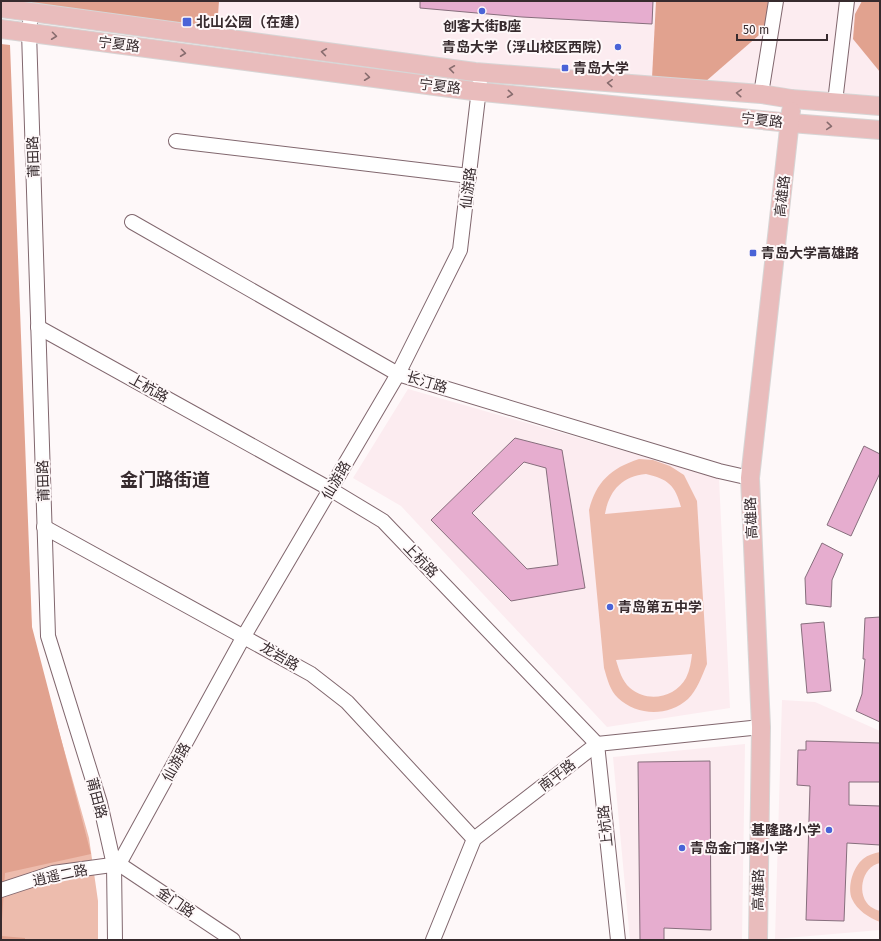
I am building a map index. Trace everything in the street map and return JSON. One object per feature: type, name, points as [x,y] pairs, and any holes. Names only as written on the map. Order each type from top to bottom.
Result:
[{"type":"main road","name":"宁夏路","points":[[1,8],[481,72],[761,94],[792,99],[880,106]]},
{"type":"main road","name":"宁夏路","points":[[1,29],[480,91],[880,130]]},
{"type":"main road","name":"高雄路","points":[[758,940],[761,727],[750,478],[791,122],[792,99]]},
{"type":"street","points":[[761,94],[776,1]]},
{"type":"street","points":[[835,102],[847,1]]},
{"type":"street","name":"莆田路","points":[[31,13],[29,32],[48,636],[100,803],[117,865],[115,940]]},
{"type":"street","name":"仙游路","points":[[117,865],[244,636],[398,374],[460,250],[480,91],[481,72]]},
{"type":"street","points":[[176,140],[469,176]]},
{"type":"street","name":"长汀路","points":[[132,222],[398,374],[719,471],[750,478]]},
{"type":"street","name":"上杭路","points":[[38,326],[330,489],[383,521],[597,744],[618,940]]},
{"type":"street","name":"龙岩路","points":[[44,527],[311,674],[347,702],[474,839]]},
{"type":"street","points":[[597,744],[761,727]]},
{"type":"street","name":"南平路","points":[[432,940],[474,839],[597,744]]},
{"type":"street","name":"逍遥二路","points":[[1,890],[53,874],[117,865]]},
{"type":"street","name":"金门路","points":[[117,865],[233,940]]},
{"type":"shaded area","name":"青岛大学（浮山校区西院）","points":[[1,1],[880,1],[880,96],[496,65]]},
{"type":"shaded area","points":[[1,1],[219,1],[217,29]]},
{"type":"shaded area","points":[[656,1],[768,1],[766,29],[705,82],[652,78]]},
{"type":"shaded area","points":[[862,1],[880,1],[880,72],[853,39],[855,14]]},
{"type":"shaded area","points":[[1,44],[32,636],[89,838],[98,901],[98,940],[1,940]]},
{"type":"shaded area","points":[[1,44],[10,45],[32,627],[91,854],[5,873],[1,936]]},
{"type":"shaded area","name":"青岛第五中学","points":[[408,389],[719,478],[730,708],[607,727],[401,506],[353,478]]},
{"type":"shaded area","points":[[639,459],[653,460],[670,466],[684,475],[697,501],[707,664],[697,687],[688,699],[680,705],[662,711],[643,711],[626,704],[613,692],[604,668],[589,510],[596,491],[606,477],[620,467]],"holes":[[[646,474],[660,478],[670,484],[679,499],[681,507],[605,514],[610,498],[618,486],[630,478]],[[692,654],[691,663],[686,678],[681,685],[668,694],[652,697],[637,693],[627,685],[623,679],[616,660]]]},
{"type":"shaded area","name":"基隆路小学","points":[[782,700],[815,702],[880,731],[880,930],[775,939]]},
{"type":"shaded area","name":"青岛金门路小学","points":[[745,744],[742,940],[630,940],[613,757]]},
{"type":"shaded area","points":[[880,852],[880,863],[868,870],[862,889],[866,902],[874,909],[880,911],[880,922],[868,916],[857,907],[852,899],[850,889],[854,872],[859,863],[869,855]]},
{"type":"shaded area","points":[[1,936],[25,938],[25,940],[1,940]]},
{"type":"building","points":[[420,1],[653,1],[652,24],[522,17],[420,8]]},
{"type":"building","points":[[515,438],[562,450],[585,588],[511,601],[431,520]],"holes":[[[524,462],[546,468],[558,565],[527,569],[472,513]]]},
{"type":"building","points":[[864,446],[880,454],[880,473],[851,536],[827,525]]},
{"type":"building","points":[[822,543],[843,554],[832,580],[831,607],[806,604],[805,578]]},
{"type":"building","points":[[880,617],[880,722],[856,711],[862,694],[865,659],[863,659],[865,618]]},
{"type":"building","points":[[824,622],[831,691],[807,693],[801,624]]},
{"type":"building","points":[[806,741],[880,743],[880,782],[849,782],[849,805],[880,806],[880,845],[847,843],[844,921],[806,920],[810,786],[797,785],[798,750],[806,750]]},
{"type":"building","points":[[710,761],[711,930],[664,928],[664,940],[640,940],[638,762]]},
{"type":"place","name":"创客大街B座","points":[[482,11]]},
{"type":"place","name":"北山公园（在建）","points":[[187,22]]},
{"type":"place","name":"青岛大学（浮山校区西院）","points":[[618,47]]},
{"type":"place","name":"青岛大学","points":[[565,68]]},
{"type":"place","name":"青岛大学高雄路","points":[[753,253]]},
{"type":"place","name":"青岛第五中学","points":[[610,607]]},
{"type":"place","name":"基隆路小学","points":[[829,830]]},
{"type":"place","name":"青岛金门路小学","points":[[682,848]]},
{"type":"district","name":"金门路街道","points":[[165,480]]}]
